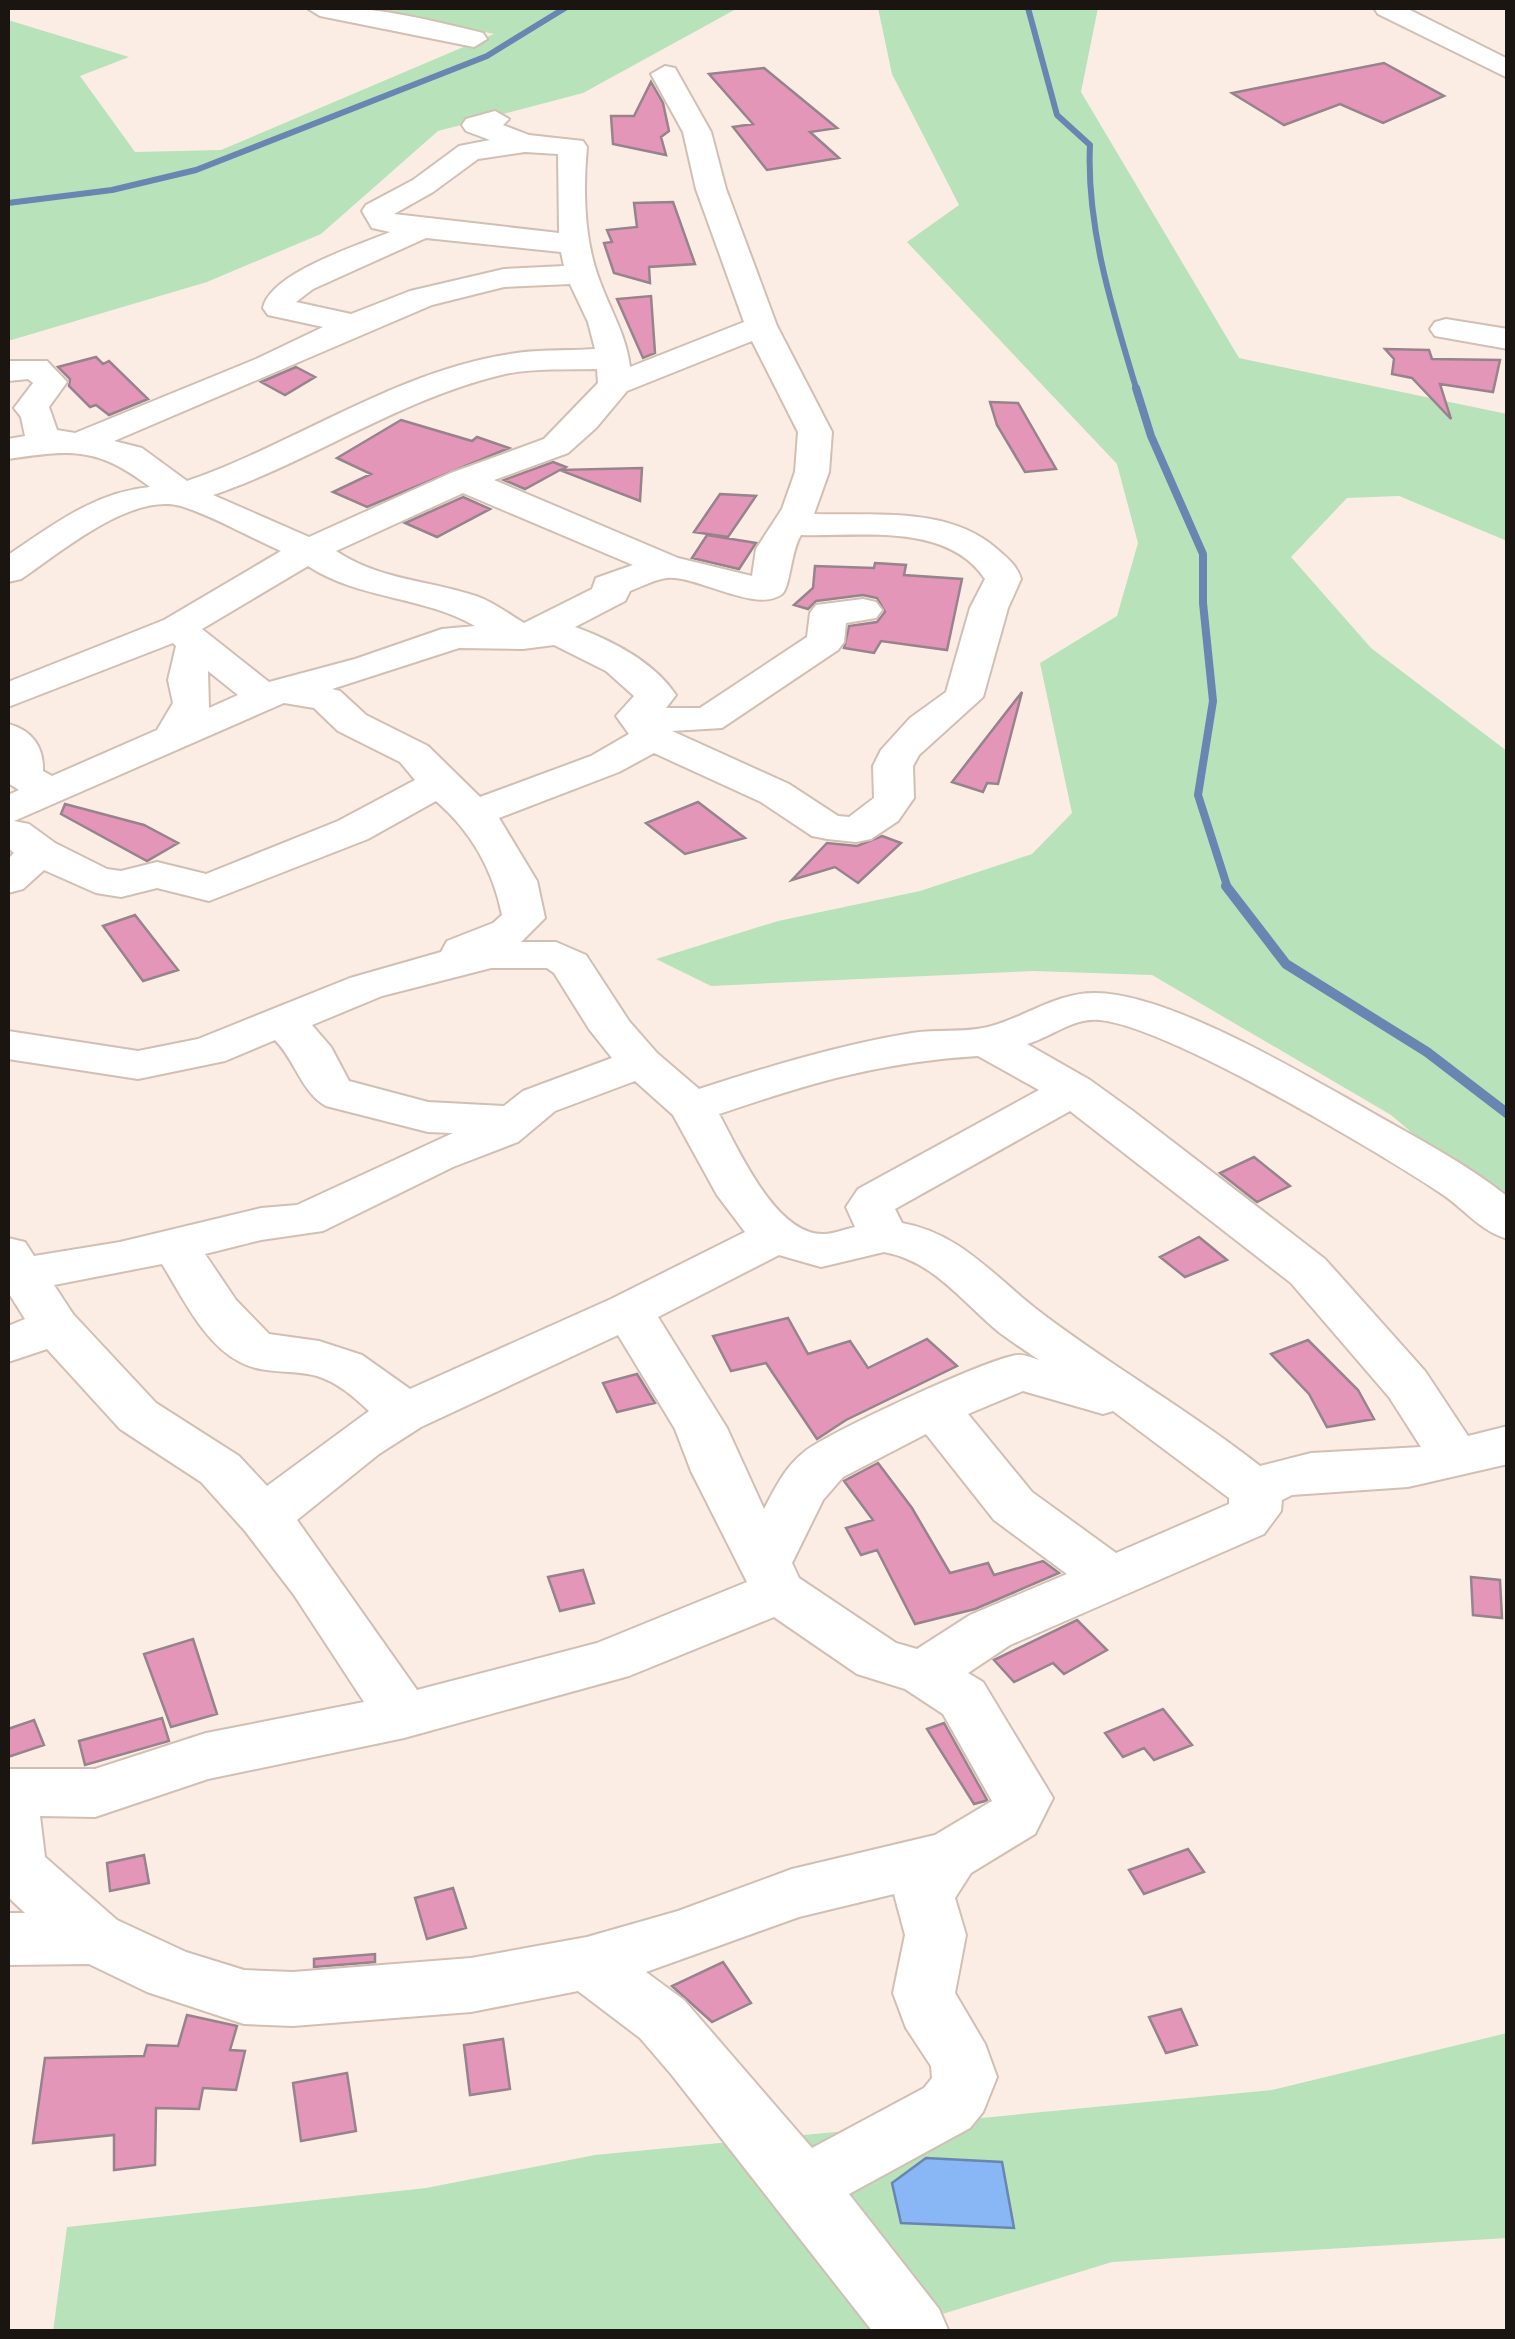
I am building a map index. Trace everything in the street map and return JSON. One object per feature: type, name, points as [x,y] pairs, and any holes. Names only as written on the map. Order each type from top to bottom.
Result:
[{"type":"street","points":[[320,8],[439,29],[474,40]]},
{"type":"street","points":[[1387,8],[1508,70]]},
{"type":"street","points":[[463,480],[666,566],[764,589],[770,586],[774,549],[792,524],[812,472],[815,432],[761,326],[711,189],[696,132],[665,74]]},
{"type":"street","points":[[468,152],[467,143],[494,125],[524,143]]},
{"type":"street","points":[[11,699],[186,637],[309,550],[463,480],[556,446],[584,421],[614,371],[604,322],[578,258],[568,183],[572,146],[524,143],[468,152],[435,178],[377,211],[383,222],[578,258]]},
{"type":"street","points":[[354,324],[279,308],[282,297],[302,282],[422,229]]},
{"type":"street","points":[[82,442],[268,366],[354,324],[472,284],[578,258]]},
{"type":"street","points":[[8,571],[94,514],[132,499],[158,469],[253,470],[289,448],[378,408],[470,373],[512,362],[614,371],[761,326]]},
{"type":"street","points":[[1446,329],[1508,340]]},
{"type":"street","points":[[8,371],[35,368],[51,382],[31,408],[37,414],[42,442]]},
{"type":"street","points":[[8,449],[42,442],[82,442],[158,469],[341,571],[394,590],[466,605],[523,638]]},
{"type":"street","points":[[8,810],[46,790],[274,695],[454,637],[523,638],[557,633],[618,663],[658,695],[636,716],[646,728],[774,793],[827,827],[856,830],[895,801],[899,788],[893,766],[901,750],[924,726],[964,697],[989,608],[1002,578],[967,541],[932,529],[792,524]]},
{"type":"street","points":[[523,638],[612,593],[608,586],[666,566]]},
{"type":"street","points":[[476,813],[604,764],[646,728],[708,720],[826,642],[829,612],[863,610]]},
{"type":"street","points":[[186,637],[274,695],[334,703],[352,723],[414,754],[440,783],[476,813],[516,881],[524,918],[508,932],[468,945],[445,964]]},
{"type":"street","points":[[172,737],[192,702],[186,637]]},
{"type":"street","points":[[8,736],[24,753],[23,776],[46,790]]},
{"type":"street","points":[[8,880],[24,840],[71,870],[96,880],[122,884],[157,875],[209,888],[353,830],[440,783]]},
{"type":"street","points":[[8,1044],[138,1065],[209,1051],[366,987],[445,964],[491,955],[566,958],[611,1029],[641,1064],[692,1107],[741,1194],[775,1237],[821,1252],[884,1236],[912,1241],[959,1267],[1017,1320],[1256,1490]]},
{"type":"street","points":[[692,1107],[822,1064],[917,1046],[985,1042],[1030,1029],[1070,1010],[1094,1006],[1123,1010],[1214,1046],[1282,1080],[1443,1172],[1508,1222]]},
{"type":"street","points":[[283,1022],[308,1048],[318,1073],[342,1096],[428,1117],[516,1122]]},
{"type":"street","points":[[985,1042],[1074,1090],[1172,1161],[1308,1271],[1396,1370],[1456,1458]]},
{"type":"street","points":[[404,1716],[313,1580],[264,1516],[220,1469],[138,1416],[55,1326],[15,1264],[175,1245],[261,1224],[306,1220],[436,1156],[486,1140],[516,1122],[538,1101],[641,1064]]},
{"type":"street","points":[[884,1236],[870,1207],[875,1200],[1074,1090]]},
{"type":"street","points":[[264,1516],[360,1441],[403,1414],[629,1311],[775,1237]]},
{"type":"street","points":[[175,1245],[229,1324],[252,1347],[270,1355],[322,1359],[350,1371],[378,1388],[403,1414]]},
{"type":"street","points":[[629,1311],[701,1428],[743,1523],[773,1576],[877,1659],[924,1673],[962,1698],[1023,1798],[1014,1817],[950,1856],[792,1894],[684,1935],[586,1963],[470,1984],[293,1998],[244,1997],[169,1973],[95,1938],[16,1868],[8,1792],[94,1793],[206,1756],[404,1716],[609,1661],[773,1576],[801,1489],[824,1464],[934,1408],[1020,1372],[1144,1408]]},
{"type":"street","points":[[8,1344],[55,1326]]},
{"type":"street","points":[[934,1408],[1013,1506],[1110,1576]]},
{"type":"street","points":[[1256,1490],[1277,1477],[1317,1470],[1405,1469],[1508,1445]]},
{"type":"street","points":[[924,1673],[990,1630],[1245,1520],[1256,1506],[1256,1490]]},
{"type":"street","points":[[803,2186],[948,2108],[961,2095],[965,2082],[963,2060],[924,1996],[924,1977],[935,1928],[924,1896],[950,1856]]},
{"type":"street","points":[[8,1939],[95,1938]]},
{"type":"street","points":[[586,1963],[662,2019],[803,2186],[915,2332]]},
{"type":"green space","points":[[368,8],[738,8],[583,93],[438,131],[321,234],[207,282],[8,341],[8,20],[129,57],[80,76],[135,152],[221,150],[494,34]]},
{"type":"green space","points":[[878,8],[1098,8],[1081,92],[1239,358],[1507,414],[1507,541],[1399,496],[1347,498],[1291,557],[1371,648],[1507,751],[1507,1213],[1391,1115],[1152,975],[1033,971],[711,986],[656,959],[778,921],[920,891],[1032,854],[1072,813],[1040,663],[1117,616],[1138,543],[1117,464],[907,242],[959,205],[892,74]]},
{"type":"green space","points":[[1507,2033],[1507,2238],[1112,2262],[887,2331],[53,2332],[67,2227],[426,2188],[595,2155],[1272,2090]]},
{"type":"water","points":[[926,2158],[1002,2162],[1014,2228],[901,2223],[892,2183]]},
{"type":"building","points":[[1384,63],[1444,96],[1383,123],[1340,104],[1284,125],[1232,93]]},
{"type":"building","points":[[764,68],[837,128],[810,132],[839,158],[767,170],[733,127],[753,124],[709,74]]},
{"type":"building","points":[[651,82],[663,103],[669,131],[661,137],[666,155],[613,144],[611,116],[634,116]]},
{"type":"building","points":[[673,202],[695,264],[649,267],[650,283],[614,273],[604,243],[612,242],[607,230],[637,227],[634,203]]},
{"type":"building","points":[[651,296],[655,353],[643,358],[617,299]]},
{"type":"building","points":[[1385,349],[1429,350],[1432,359],[1500,360],[1493,392],[1440,384],[1451,419],[1412,378],[1392,374],[1394,359]]},
{"type":"building","points":[[96,357],[103,364],[109,361],[148,399],[109,415],[96,405],[90,407],[69,386],[70,379],[58,367]]},
{"type":"building","points":[[296,367],[315,377],[285,395],[261,382]]},
{"type":"building","points":[[990,402],[1018,403],[1056,469],[1025,472],[997,425]]},
{"type":"building","points":[[401,420],[509,448],[367,507],[333,492],[371,474],[337,458]]},
{"type":"building","points":[[553,462],[566,467],[561,470],[642,468],[640,501],[560,470],[525,489],[504,480]]},
{"type":"building","points":[[720,494],[756,496],[728,537],[694,532]]},
{"type":"building","points":[[463,497],[490,509],[437,537],[405,523]]},
{"type":"building","points":[[707,535],[756,543],[739,569],[692,558]]},
{"type":"building","points":[[875,563],[906,565],[904,575],[962,579],[947,650],[881,641],[874,653],[844,648],[849,626],[877,622],[885,612],[877,598],[863,595],[816,601],[808,609],[794,605],[813,588],[815,566],[874,568]]},
{"type":"building","points":[[1022,692],[998,784],[987,783],[983,792],[952,782]]},
{"type":"building","points":[[698,802],[745,838],[685,854],[646,823]]},
{"type":"building","points":[[65,804],[144,825],[178,843],[147,861],[61,814]]},
{"type":"building","points":[[882,836],[901,843],[858,883],[835,867],[792,880],[827,843],[857,846]]},
{"type":"building","points":[[135,915],[178,970],[143,981],[103,926]]},
{"type":"building","points":[[1254,1157],[1290,1186],[1257,1202],[1220,1173]]},
{"type":"building","points":[[1199,1237],[1227,1260],[1185,1277],[1160,1257]]},
{"type":"building","points":[[788,1318],[808,1354],[850,1341],[868,1368],[927,1339],[957,1366],[846,1420],[817,1439],[766,1363],[731,1371],[713,1336]]},
{"type":"building","points":[[1308,1340],[1358,1390],[1374,1419],[1327,1427],[1309,1394],[1271,1354]]},
{"type":"building","points":[[637,1374],[655,1403],[617,1412],[603,1383]]},
{"type":"building","points":[[878,1463],[912,1508],[950,1573],[988,1563],[994,1575],[1043,1561],[1059,1573],[975,1609],[915,1624],[877,1550],[861,1555],[846,1528],[873,1520],[844,1481]]},
{"type":"building","points":[[583,1570],[594,1603],[560,1611],[548,1577]]},
{"type":"building","points":[[1471,1577],[1500,1580],[1502,1618],[1473,1615]]},
{"type":"building","points":[[1077,1620],[1107,1650],[1064,1674],[1053,1663],[1014,1682],[994,1660]]},
{"type":"building","points":[[193,1639],[217,1714],[171,1727],[144,1654]]},
{"type":"building","points":[[1163,1709],[1192,1745],[1154,1760],[1144,1748],[1123,1757],[1105,1733]]},
{"type":"building","points":[[162,1718],[169,1741],[85,1765],[79,1741]]},
{"type":"building","points":[[34,1720],[44,1745],[8,1757],[8,1729]]},
{"type":"building","points":[[944,1723],[987,1800],[974,1804],[927,1729]]},
{"type":"building","points":[[1188,1849],[1204,1872],[1144,1894],[1129,1870]]},
{"type":"building","points":[[144,1855],[149,1883],[110,1891],[107,1863]]},
{"type":"building","points":[[453,1888],[466,1928],[427,1939],[415,1898]]},
{"type":"building","points":[[375,1954],[375,1962],[314,1967],[314,1959]]},
{"type":"building","points":[[723,1962],[751,2003],[712,2022],[672,1986]]},
{"type":"building","points":[[1181,2009],[1197,2045],[1166,2053],[1149,2017]]},
{"type":"building","points":[[187,2015],[237,2026],[230,2050],[245,2051],[236,2090],[203,2088],[199,2109],[156,2108],[155,2165],[114,2170],[114,2135],[33,2143],[45,2058],[144,2056],[147,2045],[178,2046]]},
{"type":"building","points":[[503,2039],[510,2089],[470,2095],[464,2045]]},
{"type":"building","points":[[347,2073],[356,2131],[301,2141],[293,2083]]},
{"type":"waterway","points":[[8,203],[112,190],[196,170],[487,56],[565,8]]},
{"type":"waterway","points":[[1028,8],[1057,115],[1090,145],[1097,238],[1137,391]]},
{"type":"waterway","points":[[1136,388],[1151,436],[1203,554],[1203,603],[1213,701],[1198,795],[1228,888]]},
{"type":"waterway","points":[[1228,888],[1286,964],[1427,1052],[1508,1114]]}]
